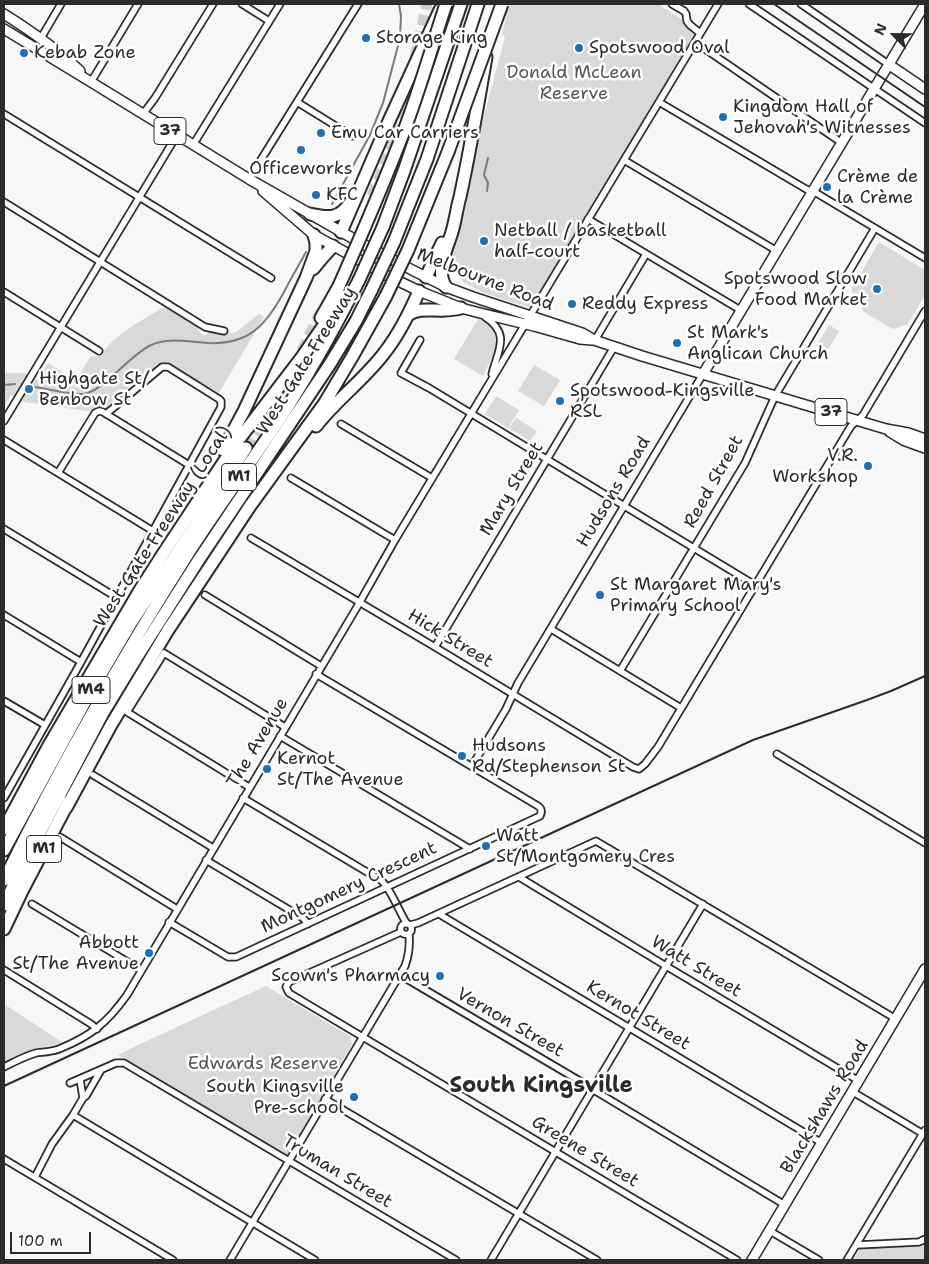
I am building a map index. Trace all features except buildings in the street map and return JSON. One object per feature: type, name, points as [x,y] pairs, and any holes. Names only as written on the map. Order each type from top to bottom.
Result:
[{"type":"highway","points":[[341,232],[389,121],[445,4]]},
{"type":"highway","points":[[263,408],[315,329],[339,286],[387,175],[404,130],[445,4]]},
{"type":"highway","name":"West Gate Freeway (Local)","points":[[4,829],[48,747],[126,613],[163,554],[237,442],[302,358],[358,279],[383,227],[404,171],[461,4]]},
{"type":"highway","name":"West Gate Freeway","points":[[137,657],[198,561],[326,370],[356,321],[394,242],[427,160],[478,4]]},
{"type":"highway","points":[[446,286],[442,279],[444,259],[454,226],[469,154],[489,37],[497,4]]},
{"type":"highway","name":"M1","points":[[4,929],[66,808],[137,680],[250,506],[324,404],[386,296],[427,206],[502,4]]},
{"type":"highway","points":[[310,214],[333,217],[349,206],[361,186]]},
{"type":"highway","points":[[426,278],[442,244],[459,199]]},
{"type":"highway","points":[[163,554],[237,425],[306,278],[316,251],[314,235]]},
{"type":"highway","points":[[306,278],[333,246]]},
{"type":"highway","name":"M1","points":[[4,880],[55,779],[120,664],[192,548],[288,406],[336,327],[358,279]]},
{"type":"highway","points":[[219,552],[319,422],[384,353],[408,315],[419,291]]},
{"type":"highway","points":[[408,315],[419,310],[462,308]]},
{"type":"highway","name":"M4","points":[[4,850],[130,623],[246,448]]},
{"type":"highway","name":"M1","points":[[66,808],[122,696],[137,657]]},
{"type":"highway","name":"M1","points":[[4,905],[28,855],[103,713],[137,657]]},
{"type":"main road","name":"Hudsons Road","points":[[703,374],[925,4]]},
{"type":"main road","name":"37","points":[[4,14],[63,55],[91,82]]},
{"type":"main road","name":"37","points":[[4,29],[249,180],[341,232]]},
{"type":"main road","points":[[888,64],[925,89]]},
{"type":"main road","name":"37","points":[[249,180],[314,235],[419,291]]},
{"type":"main road","points":[[333,246],[341,232]]},
{"type":"main road","name":"Melbourne Road","points":[[341,232],[426,278],[580,340],[594,340],[857,421],[925,439]]},
{"type":"main road","points":[[419,291],[426,278]]},
{"type":"main road","name":"Melbourne Road","points":[[419,291],[480,313],[528,320]]},
{"type":"main road","name":"Melbourne Road","points":[[886,429],[903,440],[925,448]]},
{"type":"main road","name":"Blackshaws Road","points":[[752,1260],[925,969]]},
{"type":"street","points":[[41,38],[61,4]]},
{"type":"street","points":[[91,82],[138,4]]},
{"type":"street","points":[[143,114],[213,4]]},
{"type":"street","points":[[242,4],[269,21]]},
{"type":"street","points":[[193,145],[280,4]]},
{"type":"street","points":[[249,180],[358,4]]},
{"type":"street","points":[[672,4],[684,11],[687,21],[700,33]]},
{"type":"street","name":"The Avenue","points":[[4,1066],[28,1056],[57,1050],[83,1038],[97,1029],[127,995],[395,540],[718,4]]},
{"type":"street","points":[[750,4],[925,123]]},
{"type":"street","points":[[801,4],[888,64]]},
{"type":"street","points":[[695,42],[842,143]]},
{"type":"street","points":[[297,102],[352,136]]},
{"type":"street","points":[[659,102],[925,258]]},
{"type":"street","points":[[4,114],[271,278]]},
{"type":"street","points":[[4,421],[177,135]]},
{"type":"street","points":[[624,160],[777,251]]},
{"type":"street","points":[[4,202],[206,326],[224,331]]},
{"type":"street","points":[[588,219],[742,310]]},
{"type":"street","name":"Reed Street","points":[[620,671],[745,463],[775,396],[875,228]]},
{"type":"street","points":[[594,340],[646,254]]},
{"type":"street","points":[[4,292],[99,351]]},
{"type":"street","points":[[550,629],[681,708],[851,426],[863,414],[925,311]]},
{"type":"street","name":"The Avenue","points":[[480,313],[494,322],[502,338],[490,381]]},
{"type":"street","points":[[420,340],[401,373],[755,585]]},
{"type":"street","name":"Mary Street","points":[[435,647],[614,347]]},
{"type":"street","points":[[4,798],[221,407],[221,401],[165,367],[160,368],[104,413]]},
{"type":"street","name":"Hudsons Road","points":[[472,766],[506,708],[518,683],[703,374]]},
{"type":"street","points":[[58,473],[98,411],[189,464]]},
{"type":"street","points":[[341,424],[432,478]]},
{"type":"street","points":[[4,440],[153,531]]},
{"type":"street","points":[[291,478],[395,540]]},
{"type":"street","points":[[4,529],[116,597]]},
{"type":"street","name":"Hick Street","points":[[252,538],[633,767],[639,768],[651,757],[681,708]]},
{"type":"street","points":[[205,595],[321,666]]},
{"type":"street","points":[[4,615],[81,662]]},
{"type":"street","points":[[250,787],[127,712],[164,652],[285,727]]},
{"type":"street","points":[[316,674],[472,766]]},
{"type":"street","points":[[4,701],[45,725]]},
{"type":"street","points":[[280,736],[470,850]]},
{"type":"street","points":[[777,754],[925,843]]},
{"type":"street","name":"Montgomery Crescent","points":[[169,922],[228,957],[236,958],[538,818],[542,812],[538,806],[472,766]]},
{"type":"street","points":[[93,775],[213,848]]},
{"type":"street","points":[[230,1260],[400,975],[405,966],[410,944],[406,929],[388,888],[375,876],[243,798]]},
{"type":"street","points":[[60,837],[177,909]]},
{"type":"street","points":[[406,929],[596,841],[896,1019]]},
{"type":"street","points":[[206,860],[304,918],[308,924]]},
{"type":"street","name":"Watt Street","points":[[519,877],[859,1081]]},
{"type":"street","points":[[32,904],[141,970]]},
{"type":"street","points":[[491,1260],[703,904]]},
{"type":"street","name":"Kernot Street","points":[[439,914],[822,1142]]},
{"type":"street","name":"Greene Street","points":[[406,929],[288,982],[286,987],[289,993],[738,1260]]},
{"type":"street","points":[[4,970],[97,1029]]},
{"type":"street","name":"Vernon Street","points":[[400,975],[786,1205]]},
{"type":"street","name":"Truman Street","points":[[70,1083],[116,1063],[124,1063],[456,1260]]},
{"type":"street","points":[[35,1177],[52,1144],[86,1096],[101,1070]]},
{"type":"street","points":[[80,1080],[83,1098]]},
{"type":"street","points":[[848,1260],[924,1133],[852,1092]]},
{"type":"street","points":[[325,1099],[597,1260]]},
{"type":"street","points":[[73,1115],[315,1260]]},
{"type":"street","points":[[4,1159],[173,1260]]},
{"type":"street","points":[[770,1231],[819,1260]]},
{"type":"street","points":[[857,1245],[919,1242],[925,1239]]},
{"type":"green space","name":"Donald McLean Reserve","points":[[509,4],[658,4],[698,30],[530,308],[484,293],[463,282],[453,265],[451,250],[473,157],[505,37],[502,34]]},
{"type":"green space","points":[[879,242],[925,270],[925,295],[908,324],[893,329],[864,312],[851,290]]},
{"type":"green space","points":[[164,307],[196,325],[201,334],[205,335],[211,331],[225,334],[236,332],[259,314],[264,317],[219,393],[174,366],[158,364],[105,408],[87,411],[24,402],[11,395],[4,406],[4,373],[24,373],[38,379],[48,363],[76,380],[90,357],[102,355],[121,334]]},
{"type":"green space","points":[[478,319],[489,324],[494,329],[496,336],[495,349],[483,376],[454,359]]},
{"type":"green space","points":[[829,325],[839,331],[827,352],[816,346]]},
{"type":"green space","points":[[534,365],[560,380],[544,406],[518,391]]},
{"type":"green space","points":[[496,396],[519,410],[508,428],[485,414]]},
{"type":"green space","points":[[516,418],[537,431],[530,441],[509,428]]},
{"type":"green space","name":"Edwards Reserve","points":[[266,986],[351,1037],[352,1044],[289,1158],[118,1055]]},
{"type":"green space","points":[[4,1004],[62,1042],[29,1051],[4,1062]]},
{"type":"green space","points":[[925,1241],[925,1260],[853,1260],[862,1246]]},
{"type":"waterway","points":[[332,204],[370,135],[383,103],[400,38],[401,16],[399,4]]},
{"type":"waterway","points":[[487,191],[488,183],[484,175],[488,158]]},
{"type":"waterway","points":[[35,387],[84,394],[99,387],[151,345],[165,341],[208,343],[235,341],[255,331],[263,323],[277,304],[306,252]]},
{"type":"waterway","points":[[4,385],[15,384]]},
{"type":"tunnel","points":[[415,58],[427,4]]},
{"type":"tunnel","points":[[408,143],[424,86]]},
{"type":"tunnel","points":[[372,196],[387,159],[407,91]]},
{"type":"tunnel","points":[[302,351],[323,307]]},
{"type":"tunnel","points":[[246,448],[277,396]]},
{"type":"tunnel","points":[[4,915],[13,897]]},
{"type":"railway","points":[[774,4],[925,107]]},
{"type":"railway","points":[[4,1086],[753,740],[867,700],[925,676]]},
{"type":"place","name":"Storage King","points":[[366,38]]},
{"type":"place","name":"Spotswood Oval","points":[[579,48]]},
{"type":"place","name":"Kebab Zone","points":[[24,53]]},
{"type":"place","name":"Kingdom Hall of Jehovah's Witnesses","points":[[723,117]]},
{"type":"place","name":"Emu Car Carriers","points":[[321,133]]},
{"type":"place","name":"Officeworks","points":[[301,150]]},
{"type":"place","name":"Crème de la Crème","points":[[827,187]]},
{"type":"place","name":"KFC","points":[[316,195]]},
{"type":"place","name":"Netball / basketball half-court","points":[[484,241]]},
{"type":"place","name":"Spotswood Slow Food Market","points":[[877,289]]},
{"type":"place","name":"Reddy Express","points":[[572,304]]},
{"type":"place","name":"St Mark's Anglican Church","points":[[677,343]]},
{"type":"place","name":"Highgate St/ Benbow St","points":[[29,389]]},
{"type":"place","name":"Spotswood-Kingsville RSL","points":[[560,401]]},
{"type":"place","name":"V.R. Workshop","points":[[868,466]]},
{"type":"place","name":"St Margaret Mary's Primary School","points":[[600,595]]},
{"type":"place","name":"Hudsons Rd/Stephenson St","points":[[462,756]]},
{"type":"place","name":"Kernot St/The Avenue","points":[[267,769]]},
{"type":"place","name":"Watt St/Montgomery Cres","points":[[486,846]]},
{"type":"place","name":"Abbott St/The Avenue","points":[[149,953]]},
{"type":"place","name":"Scown's Pharmacy","points":[[440,976]]},
{"type":"place","name":"South Kingsville Pre-school","points":[[354,1097]]},
{"type":"district","name":"South Kingsville","points":[[541,1086]]}]
